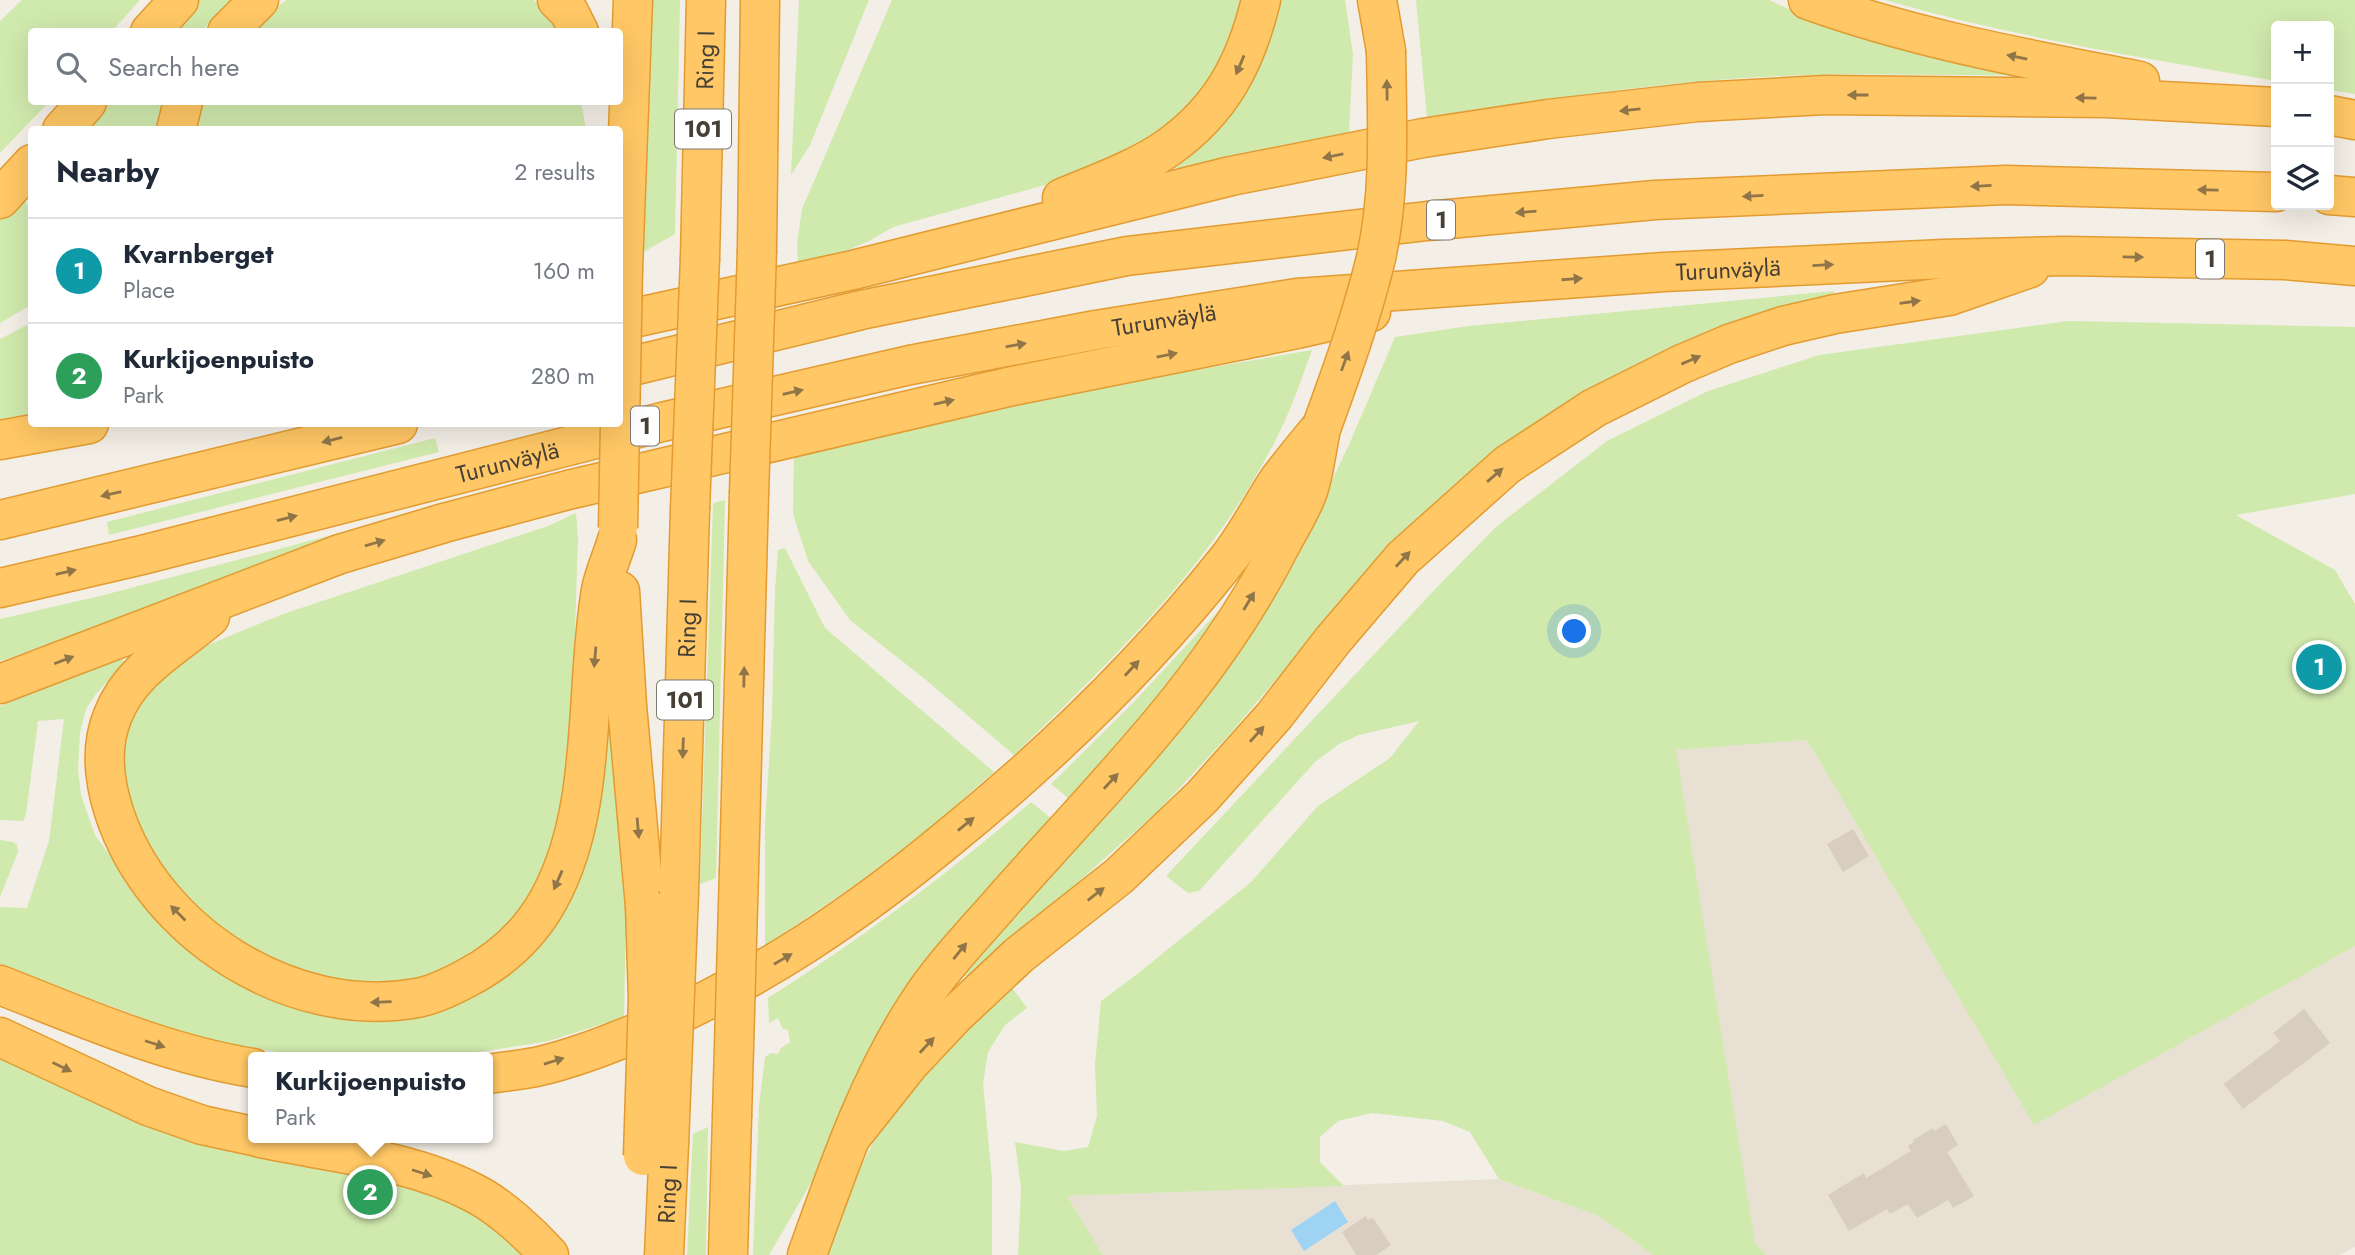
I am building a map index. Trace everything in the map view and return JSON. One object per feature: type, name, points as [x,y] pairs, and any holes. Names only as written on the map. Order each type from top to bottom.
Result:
[{"type":"highway","points":[[154,28],[179,0]]},
{"type":"highway","points":[[231,28],[259,0]]},
{"type":"highway","points":[[557,0],[569,12],[577,28]]},
{"type":"highway","points":[[623,179],[632,0]]},
{"type":"highway","name":"Ring I","points":[[662,899],[690,509],[700,258],[705,0]]},
{"type":"highway","points":[[1013,229],[1059,200],[1168,147],[1208,112],[1235,76],[1253,34],[1261,0]]},
{"type":"highway","points":[[807,1255],[852,1136],[886,1059],[919,1002],[983,923],[1137,754],[1185,696],[1229,636],[1270,566],[1308,492],[1322,426],[1349,352],[1376,256],[1385,188],[1387,121],[1386,51],[1377,0]]},
{"type":"highway","points":[[1808,0],[1870,21],[1954,43],[2271,106]]},
{"type":"highway","name":"101","points":[[728,1255],[762,8]]},
{"type":"highway","points":[[623,320],[853,270],[1231,176],[1423,138],[1548,119],[1698,102],[1825,95],[2106,98],[2271,107]]},
{"type":"highway","points":[[66,126],[84,105]]},
{"type":"highway","points":[[177,126],[182,105]]},
{"type":"highway","points":[[603,105],[606,126]]},
{"type":"highway","points":[[2334,117],[2355,120]]},
{"type":"highway","points":[[0,199],[28,168]]},
{"type":"highway","name":"1","points":[[623,368],[861,310],[1127,256],[1427,221],[1655,200],[2006,185],[2271,192]]},
{"type":"highway","points":[[2334,195],[2355,197]]},
{"type":"highway","points":[[852,1136],[909,1064],[954,1016],[1019,955],[1119,876],[1202,797],[1274,716],[1403,558],[1507,465],[1594,408],[1729,344],[1783,326],[1835,314],[1949,296],[2065,256]]},
{"type":"highway","name":"Turunväylä","points":[[0,588],[142,555],[662,422],[910,365],[1096,330],[1297,298],[1677,271],[1944,259],[2065,256],[2284,260],[2355,266]]},
{"type":"highway","points":[[0,684],[340,554],[568,490],[1008,387],[1297,329],[1479,286]]},
{"type":"highway","points":[[493,1073],[537,1066],[607,1045],[695,1008],[789,956],[853,913],[920,862],[996,800],[1087,716],[1165,634],[1229,557],[1279,481],[1322,426]]},
{"type":"highway","points":[[0,440],[72,427]]},
{"type":"highway","points":[[0,520],[386,427]]},
{"type":"highway","points":[[619,427],[617,534],[627,705],[662,899],[648,999],[663,1255]]},
{"type":"highway","points":[[242,591],[143,668],[113,713],[106,739],[105,767],[109,797],[120,829],[132,855],[149,881],[172,908],[202,937],[256,972],[288,986],[355,1002],[419,998],[446,989],[503,955],[527,931],[548,900],[562,871],[581,799],[601,589],[617,534]]},
{"type":"highway","points":[[0,985],[155,1045],[225,1064],[248,1067]]},
{"type":"highway","points":[[0,1037],[148,1106],[202,1125],[248,1135]]},
{"type":"highway","points":[[284,1143],[421,1171],[476,1194],[517,1224],[550,1255]]},
{"type":"shaded area","points":[[1807,740],[2034,1124],[2355,946],[2355,1247],[2339,1255],[1766,1255],[1318,806],[1458,766]]},
{"type":"shaded area","points":[[1499,1179],[1599,1216],[1653,1255],[1103,1255],[1066,1196]]},
{"type":"green space","points":[[22,0],[140,0],[115,28],[28,28],[28,105],[46,105],[0,153],[0,21]]},
{"type":"green space","points":[[197,0],[232,0],[204,28],[172,28]]},
{"type":"green space","points":[[287,0],[534,0],[555,28],[252,28]]},
{"type":"green space","points":[[645,0],[680,0],[675,234],[640,254]]},
{"type":"green space","points":[[799,0],[869,0],[810,145],[791,175]]},
{"type":"green space","points":[[892,0],[1247,0],[1244,24],[1201,98],[1124,158],[1045,185],[893,227],[869,241],[827,259],[798,265],[797,244],[802,209]]},
{"type":"green space","points":[[1280,0],[1345,0],[1353,54],[1349,132],[1268,148],[1191,168],[1170,168],[1268,39]]},
{"type":"green space","points":[[1416,0],[1769,0],[1798,13],[2015,75],[1838,74],[1716,80],[1571,96],[1427,118]]},
{"type":"green space","points":[[1885,0],[2355,0],[2355,94],[2334,91],[2334,21],[2271,21],[2271,80],[2030,36]]},
{"type":"green space","points":[[102,105],[163,105],[159,126],[83,126]]},
{"type":"green space","points":[[203,105],[582,105],[585,126],[196,126]]},
{"type":"green space","points":[[19,192],[28,206],[28,307],[0,323],[0,213]]},
{"type":"green space","points":[[1834,291],[1833,299],[1745,320],[1337,608],[1228,736],[1158,811],[1015,938],[968,976],[960,976],[1197,708],[1243,648],[1294,558],[1348,447],[1395,337],[1469,326]]},
{"type":"green space","points":[[2069,321],[2355,327],[2355,494],[2236,515],[2335,570],[2355,604],[2355,946],[2034,1125],[1807,740],[1676,750],[1755,1243],[1766,1255],[1653,1255],[1599,1216],[1499,1179],[1470,1132],[1443,1121],[1372,1113],[1338,1121],[1320,1137],[1320,1162],[1344,1186],[1067,1196],[1103,1255],[1018,1255],[1021,1188],[1015,1142],[1064,1151],[1088,1147],[1097,1116],[1095,1065],[1101,1001],[1251,882],[1318,806],[1390,758],[1419,721],[1359,735],[1339,744],[1315,762],[1199,891],[1188,893],[1166,876],[1497,526],[1607,441],[1708,391],[1819,355]]},
{"type":"green space","points":[[28,325],[28,416],[0,420],[0,339]]},
{"type":"green space","points":[[1312,350],[1287,416],[1258,473],[1198,561],[1128,641],[1014,755],[850,620],[808,561],[793,514],[794,449],[1056,394]]},
{"type":"green space","points":[[435,438],[439,452],[109,535],[107,522]]},
{"type":"green space","points":[[725,500],[716,878],[700,884],[713,503]]},
{"type":"green space","points":[[415,513],[0,661],[0,619],[100,596]]},
{"type":"green space","points":[[576,513],[578,538],[573,691],[561,839],[546,881],[476,964],[392,988],[298,972],[214,927],[167,874],[130,809],[123,780],[122,751],[128,722],[154,681],[198,649],[283,614],[548,526]]},
{"type":"green space","points":[[785,548],[825,628],[994,772],[926,831],[855,885],[765,946],[765,825],[772,714],[775,590],[778,550]]},
{"type":"green space","points":[[1226,603],[1196,654],[1072,801],[1051,784],[1131,705]]},
{"type":"green space","points":[[119,657],[125,662],[86,709],[80,733],[78,770],[81,795],[95,835],[135,890],[357,1016],[569,900],[582,873],[590,844],[604,731],[609,728],[614,757],[626,913],[624,1017],[549,1041],[486,1051],[278,1052],[232,1046],[159,1024],[0,965],[0,907],[27,908],[49,841],[64,719],[38,721],[26,815],[23,821],[0,820],[0,706]]},
{"type":"green space","points":[[1031,802],[1052,819],[968,911],[885,1027],[853,1081],[827,1142],[819,1169],[769,1255],[753,1255],[759,1105],[765,1057],[771,1053],[778,1054],[781,1048],[790,1042],[788,1030],[783,1029],[778,1018],[769,1023],[768,998],[903,905]]},
{"type":"green space","points":[[0,840],[13,842],[17,845],[18,852],[0,897]]},
{"type":"green space","points":[[1010,985],[1027,1008],[1005,1025],[988,1052],[983,1084],[992,1179],[992,1255],[828,1255],[861,1168],[882,1126],[909,1088]]},
{"type":"green space","points":[[0,1050],[248,1130],[248,1143],[287,1143],[466,1204],[531,1255],[0,1255]]},
{"type":"green space","points":[[708,1127],[706,1255],[687,1255],[693,1134]]},
{"type":"water","points":[[1335,1201],[1348,1222],[1304,1251],[1291,1230]]},
{"type":"building","points":[[1853,829],[1869,856],[1843,872],[1827,844]]},
{"type":"building","points":[[2304,1009],[2330,1043],[2243,1109],[2224,1084],[2280,1041],[2273,1033]]},
{"type":"building","points":[[1946,1124],[1958,1145],[1947,1152],[1974,1196],[1953,1208],[1948,1200],[1917,1218],[1908,1204],[1890,1214],[1887,1209],[1849,1231],[1828,1195],[1864,1173],[1866,1178],[1911,1151],[1908,1146],[1913,1140]]},
{"type":"building","points":[[1366,1216],[1368,1220],[1373,1218],[1391,1245],[1376,1255],[1356,1255],[1342,1232]]},
{"type":"place","name":"Kvarnberget","points":[[2319,667]]},
{"type":"place","name":"Kurkijoenpuisto","points":[[370,1192]]}]
